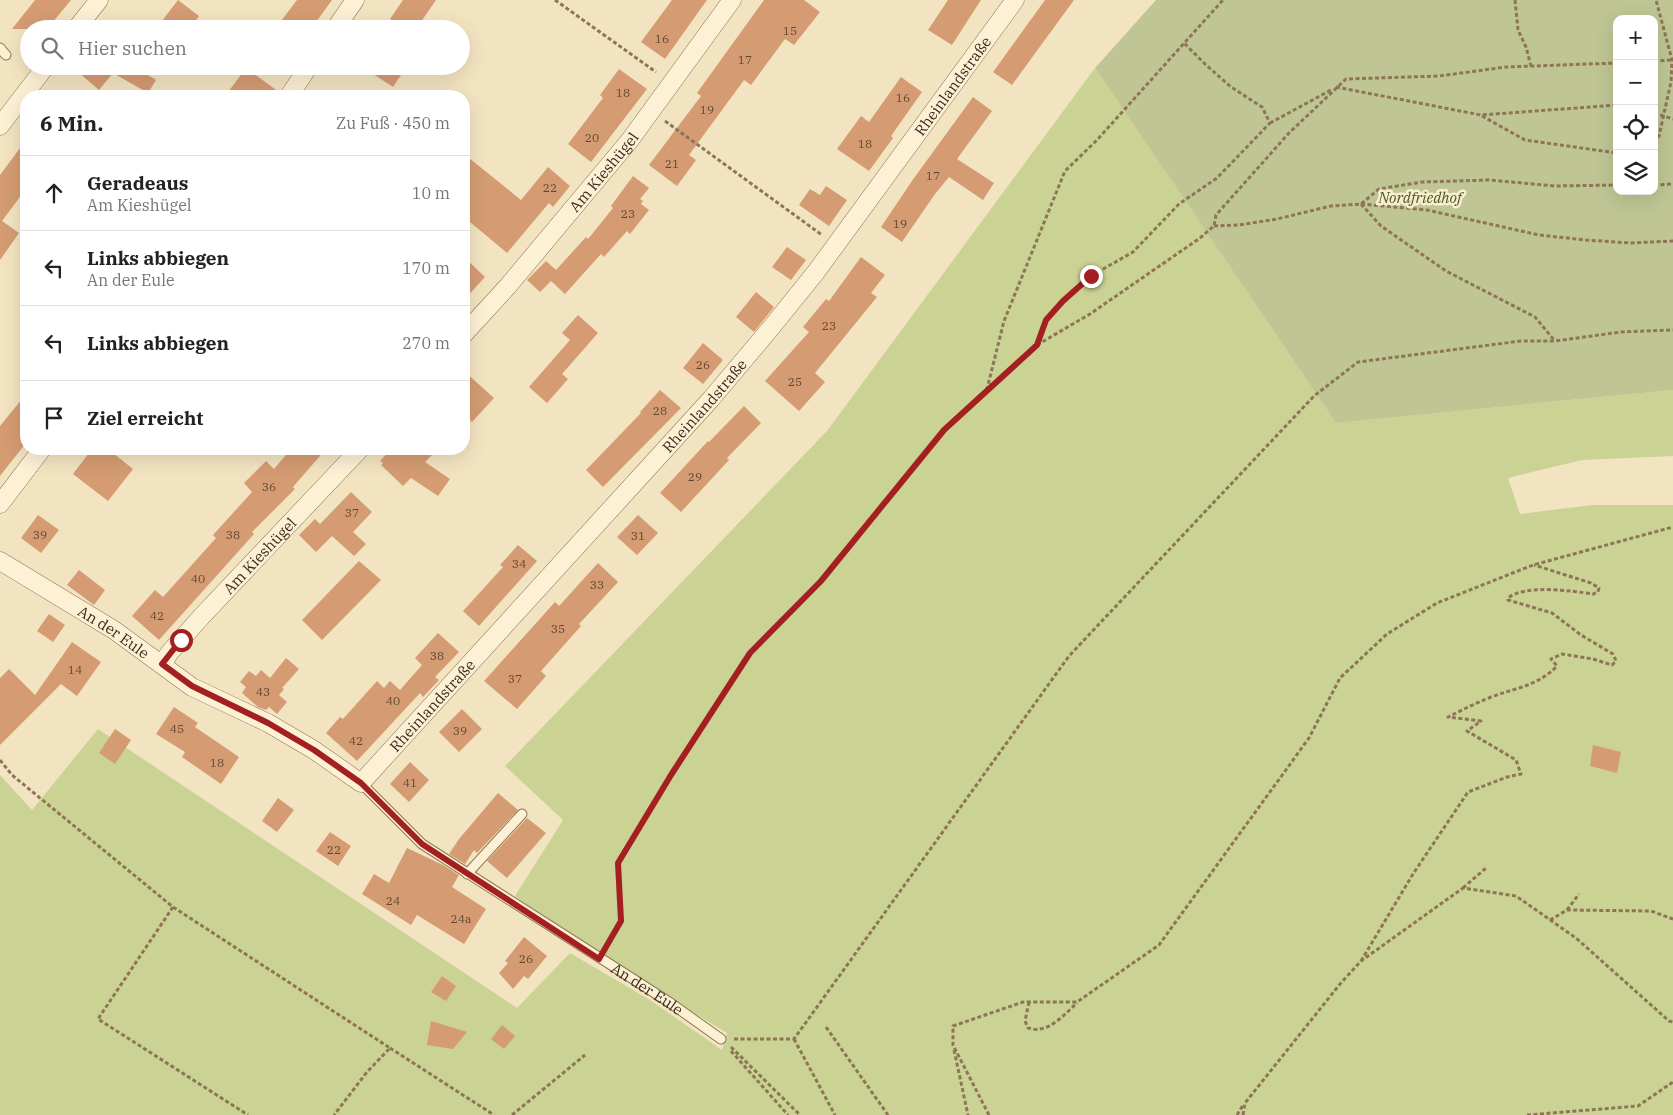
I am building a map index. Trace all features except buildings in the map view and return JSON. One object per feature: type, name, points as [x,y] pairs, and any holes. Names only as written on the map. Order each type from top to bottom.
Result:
[{"type":"street","points":[[83,20],[99,0]]},
{"type":"street","points":[[341,20],[355,0]]},
{"type":"street","name":"Am Kieshügel","points":[[470,327],[580,202],[630,140],[732,0]]},
{"type":"street","name":"Rheinlandstraße","points":[[361,783],[711,399],[811,279],[1015,0]]},
{"type":"street","points":[[28,90],[39,75]]},
{"type":"street","points":[[293,90],[303,75]]},
{"type":"street","points":[[0,126],[20,100]]},
{"type":"street","points":[[0,504],[37,455]]},
{"type":"street","name":"Am Kieshügel","points":[[162,664],[170,652],[202,616],[354,455]]},
{"type":"street","name":"An der Eule","points":[[0,561],[114,630],[192,686],[268,723],[314,750],[361,783]]},
{"type":"lane","name":"An der Eule","points":[[361,783],[422,844],[669,1002],[722,1039]]},
{"type":"lane","points":[[467,874],[522,814]]},
{"type":"path","points":[[555,0],[670,83]]},
{"type":"path","points":[[987,389],[1004,322],[1065,171],[1120,116],[1223,0]]},
{"type":"path","points":[[1515,0],[1518,30],[1526,47],[1531,66]]},
{"type":"path","points":[[1656,0],[1672,60],[1671,82],[1658,137]]},
{"type":"path","points":[[1184,43],[1231,87],[1262,106],[1270,124]]},
{"type":"path","points":[[1658,61],[1672,60]]},
{"type":"path","points":[[1214,226],[1216,215],[1289,133],[1346,78],[1439,76],[1506,67],[1613,63]]},
{"type":"path","points":[[1037,345],[1046,320],[1063,301],[1091,276],[1133,252],[1179,204],[1217,178],[1270,124],[1336,87],[1481,115],[1613,105]]},
{"type":"path","points":[[650,111],[836,246]]},
{"type":"path","points":[[1658,113],[1673,118]]},
{"type":"path","points":[[1481,115],[1525,140],[1613,152]]},
{"type":"path","points":[[1361,204],[1379,189],[1422,182],[1489,180],[1555,186],[1613,185]]},
{"type":"path","points":[[1658,185],[1673,184]]},
{"type":"path","points":[[1361,204],[1381,226],[1446,271],[1535,317],[1554,340]]},
{"type":"path","points":[[599,959],[621,921],[618,863],[671,775],[750,653],[821,581],[944,430],[987,389],[1037,345],[1090,314],[1200,238],[1214,226],[1239,225],[1277,219],[1331,206],[1361,204],[1427,210],[1539,235],[1630,243],[1673,241]]},
{"type":"path","points":[[794,1040],[1069,656],[1314,396],[1358,362],[1521,341],[1554,340],[1621,332],[1673,330]]},
{"type":"path","points":[[1029,1002],[1025,1021],[1028,1028],[1039,1030],[1047,1027],[1064,1016],[1077,1002],[1160,945],[1309,738],[1340,678],[1387,634],[1437,603],[1534,565],[1673,527]]},
{"type":"path","points":[[1361,962],[1413,874],[1468,792],[1507,777],[1521,774],[1516,760],[1467,731],[1481,721],[1448,717],[1492,697],[1524,688],[1549,674],[1557,666],[1551,659],[1562,654],[1593,659],[1612,665],[1616,661],[1613,654],[1552,613],[1508,600],[1512,595],[1534,590],[1560,590],[1593,594],[1598,592],[1599,588],[1591,582],[1534,565]]},
{"type":"path","points":[[0,760],[12,774],[174,907],[494,1115]]},
{"type":"path","points":[[1236,1115],[1340,984],[1361,962],[1463,888],[1486,868]]},
{"type":"path","points":[[1463,888],[1516,896],[1576,938],[1669,1021],[1673,1022]]},
{"type":"path","points":[[1550,920],[1567,910],[1580,894]]},
{"type":"path","points":[[174,907],[98,1019],[248,1115]]},
{"type":"path","points":[[1567,910],[1651,911],[1673,919]]},
{"type":"path","points":[[968,1115],[953,1046],[953,1026],[1023,1002],[1077,1002]]},
{"type":"path","points":[[826,1027],[888,1115]]},
{"type":"path","points":[[722,1039],[794,1040]]},
{"type":"path","points":[[722,1039],[788,1115]]},
{"type":"path","points":[[722,1039],[800,1115]]},
{"type":"path","points":[[794,1040],[836,1115]]},
{"type":"path","points":[[953,1046],[989,1115]]},
{"type":"path","points":[[334,1115],[390,1048]]},
{"type":"path","points":[[512,1115],[585,1055]]},
{"type":"path","points":[[1527,1115],[1638,1106],[1673,1082]]},
{"type":"path","points":[[1243,1115],[1245,1103]]},
{"type":"green space","name":"Nordfriedhof","points":[[1156,0],[1673,0],[1673,390],[1336,423],[1095,68]]},
{"type":"green space","points":[[1095,68],[1336,423],[1673,390],[1673,456],[1582,460],[1508,478],[1520,514],[1592,505],[1673,505],[1673,1115],[0,1115],[0,775],[32,810],[98,729],[517,1008],[570,953],[650,1000],[722,1050],[727,1033],[579,943],[515,896],[563,820],[505,766],[827,431]]},
{"type":"route","points":[[181,640],[162,664],[192,686],[268,723],[314,750],[361,783],[422,844],[599,959],[621,921],[618,863],[671,775],[750,653],[821,581],[944,430],[1037,345],[1046,320],[1063,301],[1091,276]]}]
